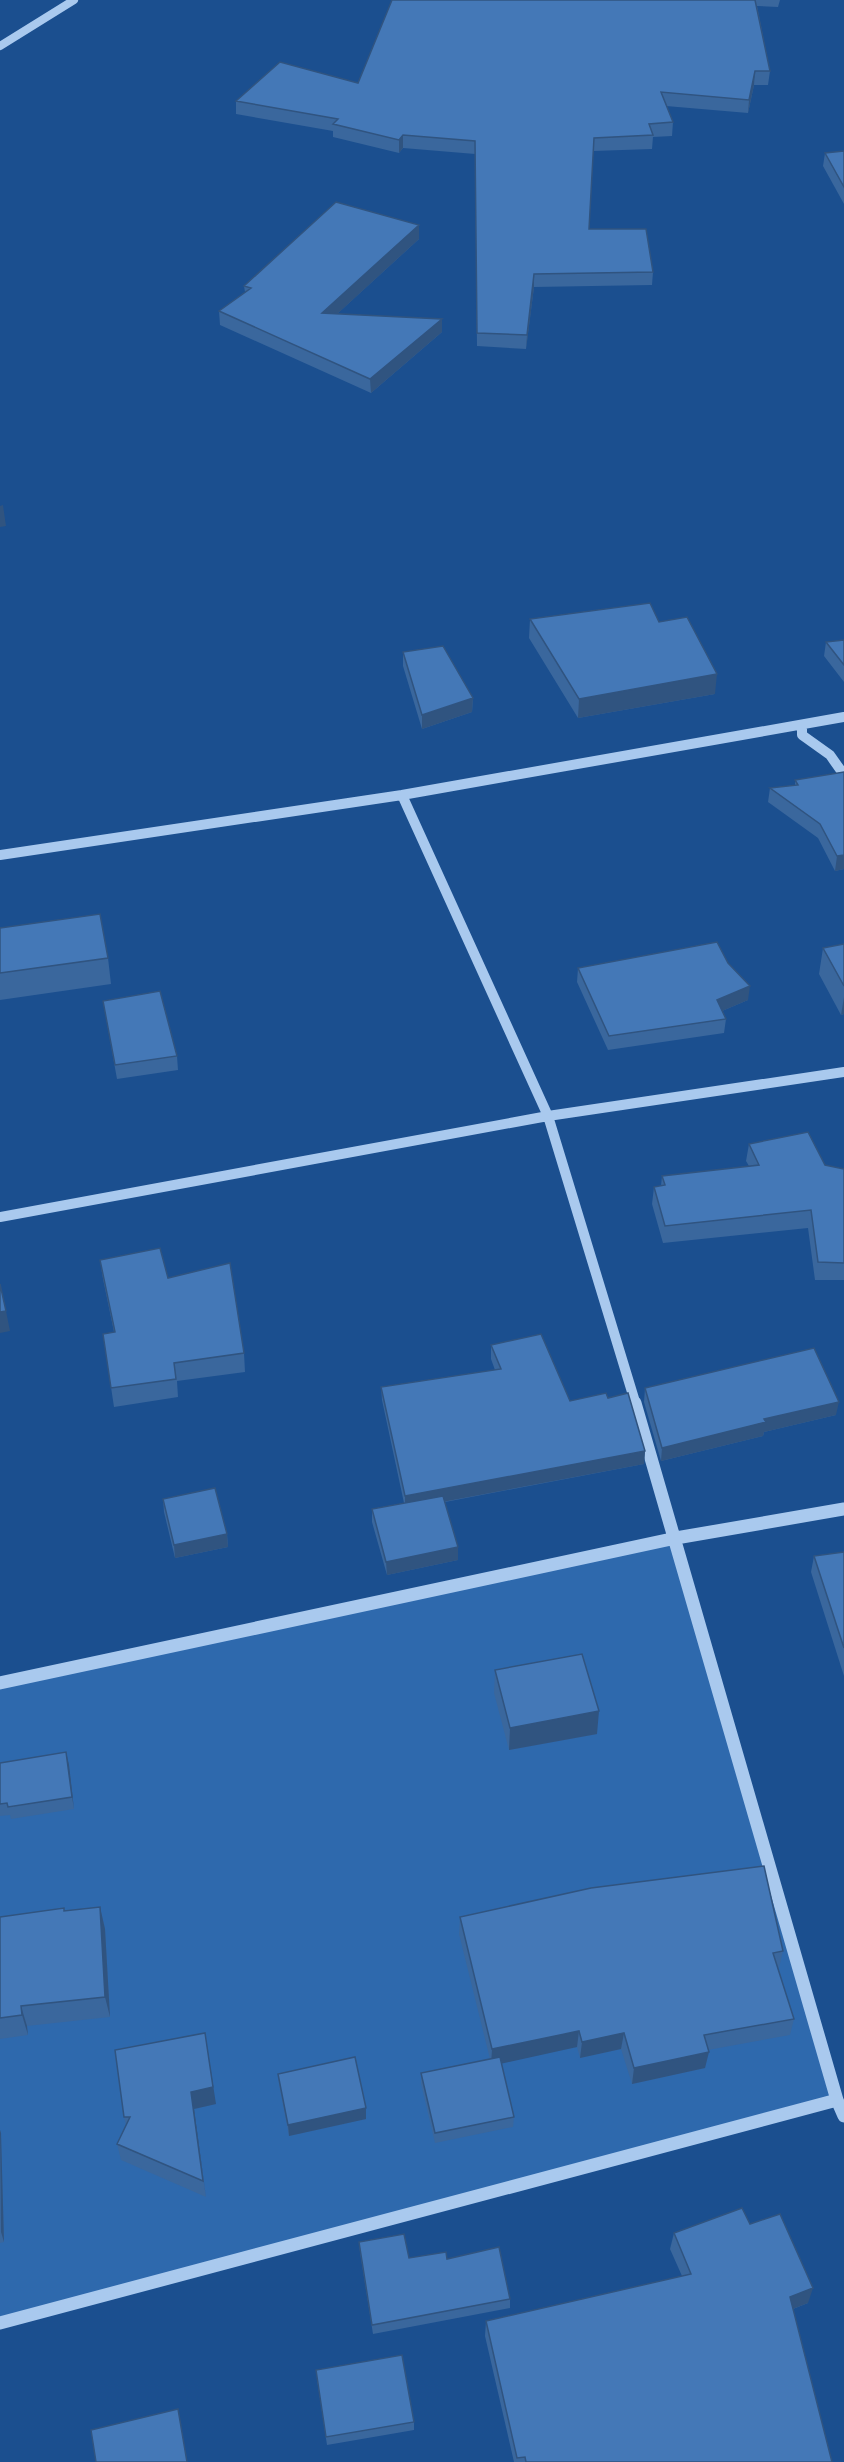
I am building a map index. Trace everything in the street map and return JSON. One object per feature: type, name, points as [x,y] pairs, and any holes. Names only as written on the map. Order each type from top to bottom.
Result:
[{"type":"street","points":[[0,46],[74,0]]},
{"type":"street","points":[[0,855],[402,795],[844,717]]},
{"type":"street","points":[[802,726],[802,735],[830,755],[844,775]]},
{"type":"street","points":[[402,795],[548,1116],[676,1538],[837,2100],[844,2116]]},
{"type":"street","points":[[0,1217],[548,1116],[844,1072]]},
{"type":"street","points":[[0,1683],[676,1538],[844,1509]]},
{"type":"street","points":[[0,2323],[837,2100]]},
{"type":"shaded area","points":[[676,1538],[837,2100],[0,2323],[0,1683]]},
{"type":"building","points":[[392,0],[755,0],[770,71],[755,71],[749,100],[661,92],[673,122],[649,124],[653,135],[594,138],[589,229],[646,229],[653,272],[534,274],[527,335],[477,333],[475,141],[403,135],[399,140],[333,124],[338,119],[236,101],[280,62],[358,83]]},
{"type":"building","points":[[844,151],[844,187],[825,153]]},
{"type":"building","points":[[336,202],[419,225],[322,313],[442,319],[370,379],[219,311],[251,288],[244,286]]},
{"type":"building","points":[[650,603],[659,622],[687,617],[717,674],[579,699],[530,619]]},
{"type":"building","points":[[844,640],[844,665],[826,642]]},
{"type":"building","points":[[443,646],[473,698],[422,715],[403,652]]},
{"type":"building","points":[[844,772],[844,855],[837,856],[820,824],[770,788],[798,785],[795,780]]},
{"type":"building","points":[[100,914],[108,958],[0,973],[0,928]]},
{"type":"building","points":[[717,942],[728,963],[750,986],[717,1000],[726,1019],[609,1036],[578,968]]},
{"type":"building","points":[[844,944],[844,986],[823,948]]},
{"type":"building","points":[[160,991],[177,1056],[115,1065],[103,1001]]},
{"type":"building","points":[[808,1132],[825,1165],[844,1169],[844,1263],[818,1262],[811,1210],[665,1226],[654,1187],[665,1185],[662,1176],[759,1165],[749,1144]]},
{"type":"building","points":[[160,1248],[168,1278],[230,1263],[244,1353],[174,1363],[176,1379],[111,1388],[103,1334],[115,1332],[100,1260]]},
{"type":"building","points":[[0,1284],[6,1311],[0,1312]]},
{"type":"building","points":[[541,1334],[570,1401],[606,1393],[608,1398],[628,1393],[645,1451],[405,1496],[381,1387],[501,1369],[491,1345]]},
{"type":"building","points":[[814,1348],[839,1402],[764,1419],[766,1422],[662,1448],[645,1388]]},
{"type":"building","points":[[215,1488],[227,1534],[174,1545],[163,1499]]},
{"type":"building","points":[[443,1496],[458,1547],[386,1562],[372,1509]]},
{"type":"building","points":[[844,1552],[844,1648],[814,1556]]},
{"type":"building","points":[[582,1654],[599,1711],[510,1728],[495,1670]]},
{"type":"building","points":[[66,1752],[72,1797],[8,1807],[7,1803],[0,1804],[0,1763]]},
{"type":"building","points":[[764,1866],[783,1951],[773,1953],[794,2019],[704,2035],[709,2052],[634,2068],[624,2033],[582,2042],[579,2031],[492,2049],[460,1917],[591,1888]]},
{"type":"building","points":[[100,1907],[105,1997],[21,2006],[22,2015],[0,2018],[0,1917],[64,1908],[64,1911]]},
{"type":"building","points":[[205,2033],[213,2087],[191,2092],[203,2181],[117,2144],[130,2117],[124,2117],[115,2050]]},
{"type":"building","points":[[355,2057],[366,2108],[288,2125],[278,2074]]},
{"type":"building","points":[[500,2057],[514,2117],[435,2133],[421,2073]]},
{"type":"building","points":[[742,2208],[750,2224],[780,2214],[813,2288],[790,2297],[832,2462],[526,2462],[525,2457],[517,2458],[486,2321],[691,2274],[674,2233]]},
{"type":"building","points":[[404,2234],[409,2258],[446,2252],[447,2259],[499,2247],[510,2299],[372,2325],[359,2242]]},
{"type":"building","points":[[402,2355],[414,2422],[326,2437],[316,2370]]},
{"type":"building","points":[[178,2409],[187,2462],[96,2462],[91,2430]]}]
